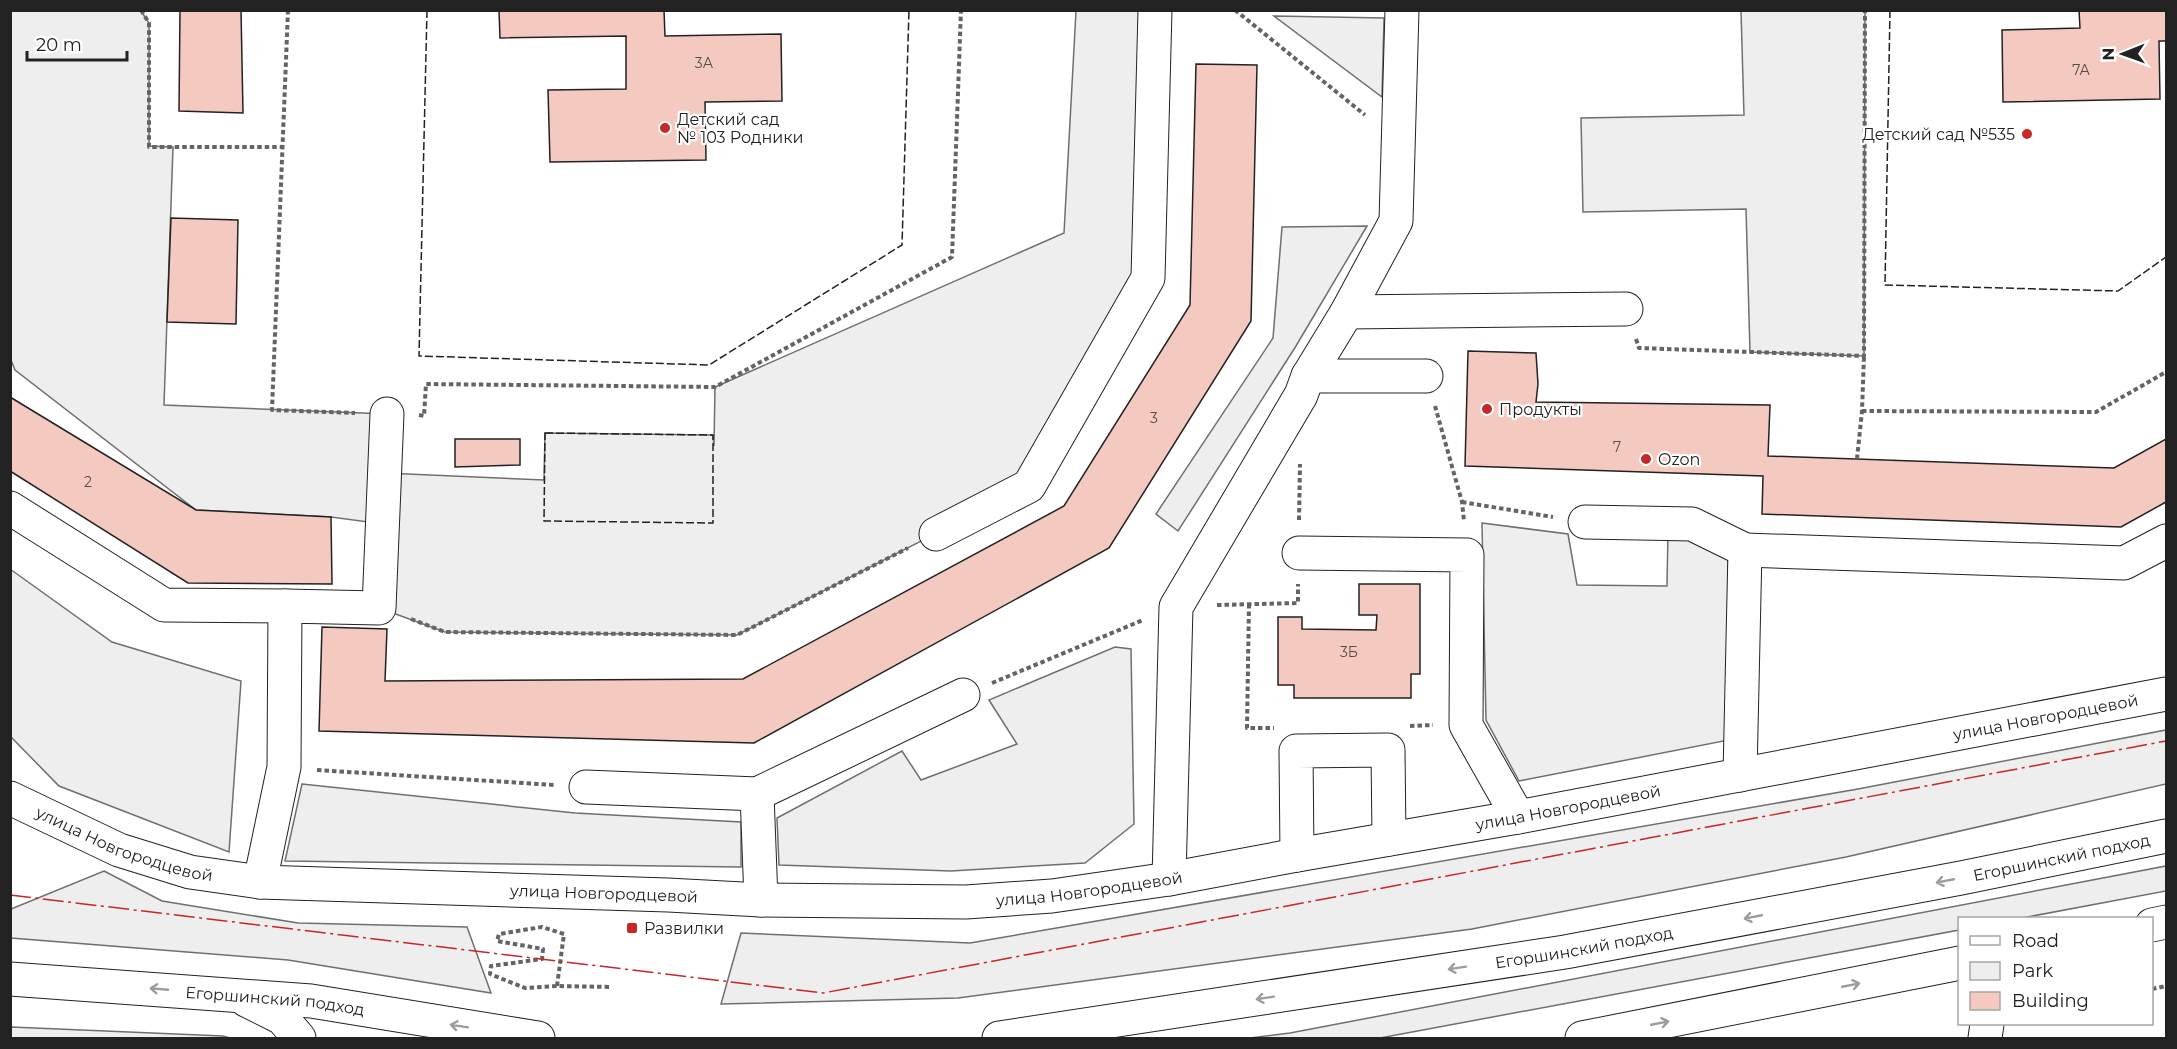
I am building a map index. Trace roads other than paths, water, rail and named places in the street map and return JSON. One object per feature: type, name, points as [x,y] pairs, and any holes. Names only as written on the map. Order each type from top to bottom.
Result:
[{"type":"main road","points":[[936,534],[1029,486],[1148,278],[1155,10]]},
{"type":"main road","points":[[1169,879],[1176,607],[1301,395],[1308,376],[1347,312],[1396,221],[1402,10]]},
{"type":"main road","points":[[1347,312],[1626,309]]},
{"type":"main road","points":[[1308,376],[1426,376]]},
{"type":"main road","points":[[10,508],[164,605],[379,608],[387,414]]},
{"type":"main road","points":[[1585,522],[1692,524],[1745,550],[2124,563],[2166,541]]},
{"type":"main road","points":[[1740,775],[1745,550]]},
{"type":"main road","points":[[1299,553],[1467,555],[1466,725],[1518,817]]},
{"type":"main road","points":[[261,882],[284,767],[285,606]]},
{"type":"main road","name":"улица Новгородцевой","points":[[10,798],[119,850],[190,872],[261,882],[668,894],[761,900],[966,902],[1052,896],[1169,879],[1518,817],[2166,694]]},
{"type":"main road","points":[[586,787],[757,794],[963,695]]},
{"type":"main road","points":[[1297,855],[1296,751],[1388,750],[1389,839]]},
{"type":"main road","points":[[757,794],[761,900]]},
{"type":"main road","name":"Егоршинский подход","points":[[999,1038],[1565,952],[1960,878],[2166,836]]},
{"type":"main road","points":[[1595,1037],[1958,963]]},
{"type":"main road","points":[[10,973],[61,981]]},
{"type":"main road","name":"Егоршинский подход","points":[[10,979],[311,1001],[538,1038]]},
{"type":"main road","points":[[217,994],[248,1000],[265,1008],[282,1018],[299,1038]]},
{"type":"place","name":"Детский сад № 103 Родники","points":[[665,128]]},
{"type":"place","name":"Детский сад №535","points":[[2027,134]]},
{"type":"place","name":"Продукты","points":[[1487,409]]},
{"type":"place","name":"Ozon","points":[[1646,459]]},
{"type":"place","name":"Развилки","points":[[632,928]]}]
